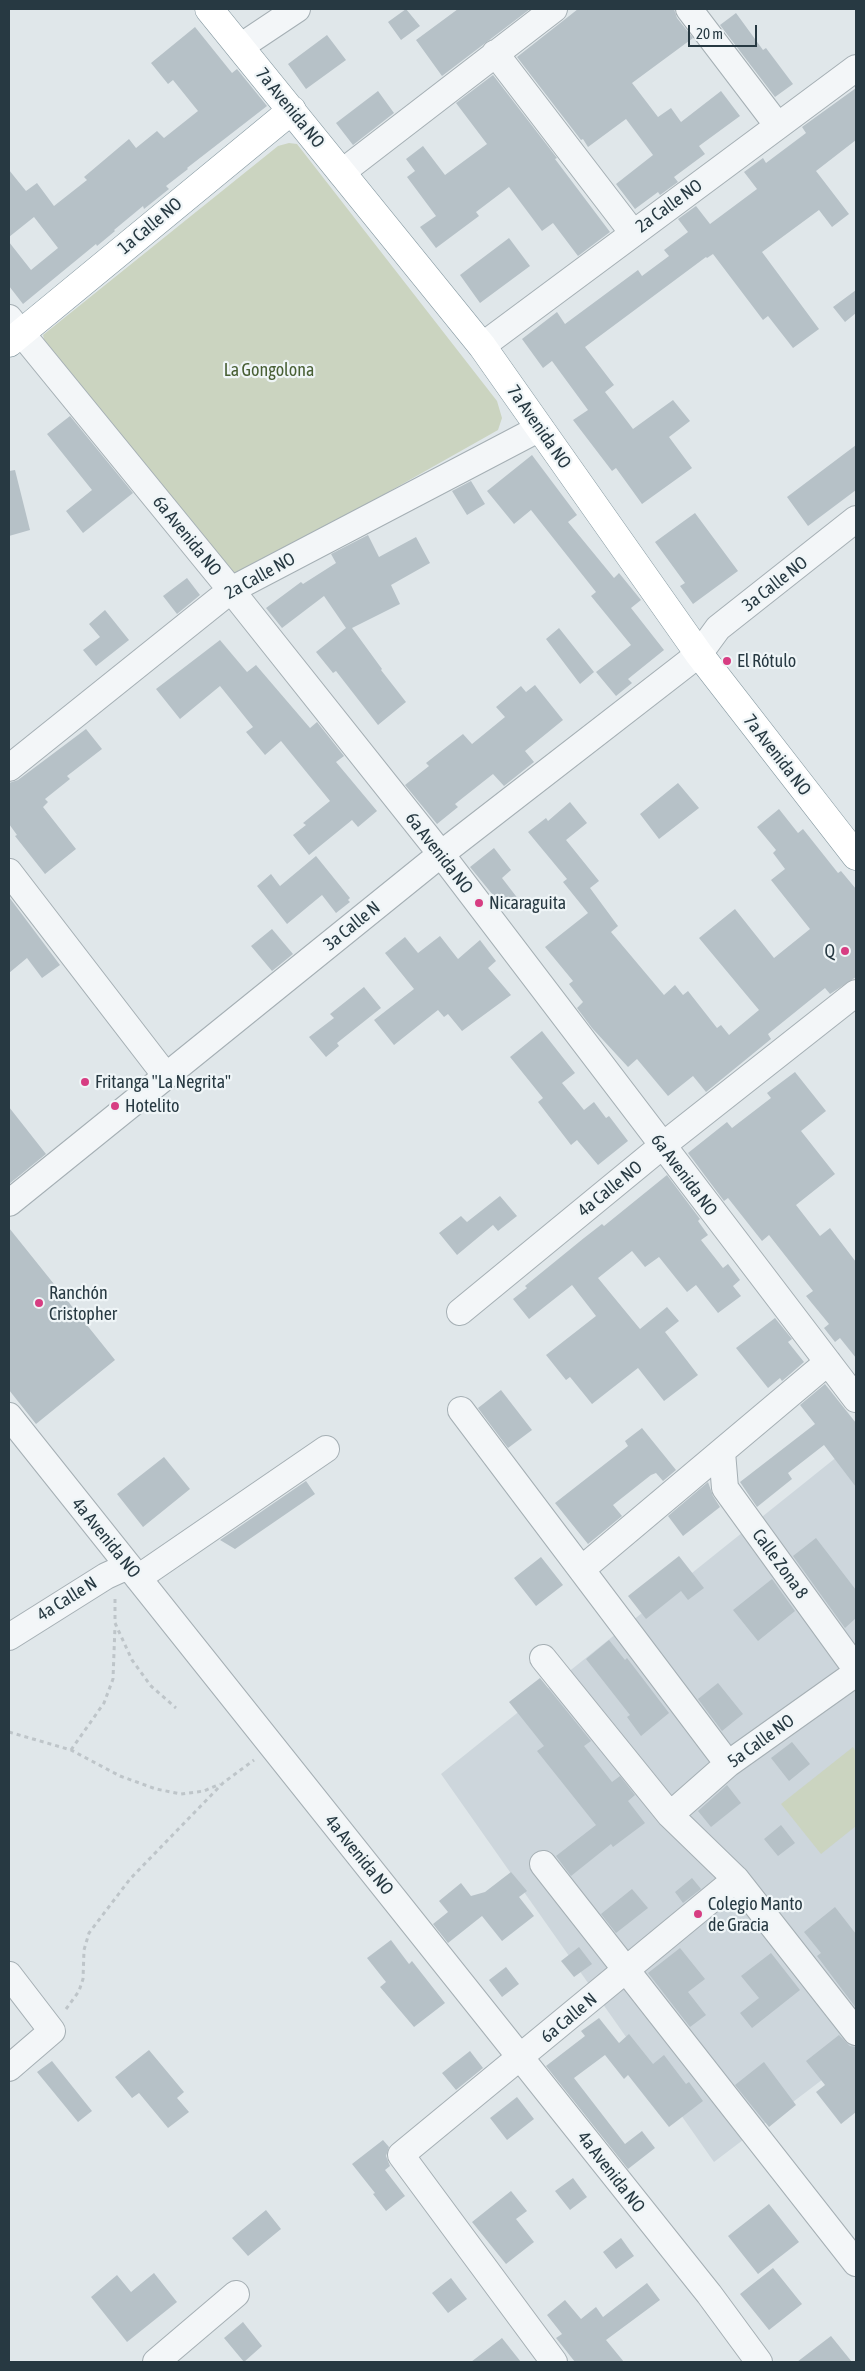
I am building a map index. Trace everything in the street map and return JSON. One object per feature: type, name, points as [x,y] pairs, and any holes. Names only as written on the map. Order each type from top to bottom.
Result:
[{"type":"highway","name":"7a Avenida NO","points":[[209,9],[482,346],[699,654],[856,856]]},
{"type":"highway","name":"1a Calle NO","points":[[13,331],[292,110]]},
{"type":"street","points":[[240,47],[297,9]]},
{"type":"street","points":[[341,173],[554,9]]},
{"type":"street","points":[[689,9],[778,126]]},
{"type":"street","points":[[495,53],[633,233]]},
{"type":"street","name":"2a Calle NO","points":[[482,346],[856,68]]},
{"type":"street","name":"6a Avenida NO","points":[[13,331],[231,590],[441,854],[856,1399]]},
{"type":"street","name":"2a Calle NO","points":[[9,768],[231,590],[540,428]]},
{"type":"street","name":"3a Calle NO","points":[[699,654],[718,628],[856,519]]},
{"type":"street","name":"3a Calle N","points":[[9,1203],[441,854],[699,654]]},
{"type":"street","points":[[9,872],[166,1076]]},
{"type":"street","name":"4a Calle NO","points":[[460,1312],[662,1146],[856,992]]},
{"type":"street","points":[[582,1569],[828,1362]]},
{"type":"street","points":[[461,1410],[728,1764]]},
{"type":"street","name":"4a Avenida NO","points":[[9,1416],[709,2294],[759,2362]]},
{"type":"street","name":"4a Calle N","points":[[9,1637],[106,1576],[133,1572],[326,1449]]},
{"type":"street","name":"Calle Zona 8","points":[[722,1452],[725,1488],[856,1671]]},
{"type":"street","points":[[543,1658],[670,1815],[736,1879],[856,2032]]},
{"type":"street","name":"5a Calle NO","points":[[670,1815],[728,1764],[856,1671]]},
{"type":"street","points":[[543,1864],[856,2263]]},
{"type":"street","name":"6a Calle N","points":[[554,2362],[401,2155],[736,1879]]},
{"type":"street","points":[[9,1975],[52,2031],[9,2068]]},
{"type":"street","points":[[156,2362],[236,2294]]},
{"type":"path","points":[[71,1750],[104,1702],[113,1678],[114,1602],[133,1572]]},
{"type":"path","points":[[115,1623],[132,1660],[151,1686],[176,1708]]},
{"type":"path","points":[[9,1732],[71,1750],[120,1776],[156,1789],[181,1794],[204,1791],[223,1783]]},
{"type":"path","points":[[52,2031],[63,2018],[66,2007],[79,1991],[82,1979],[84,1950],[89,1933],[130,1879],[223,1783],[272,1746]]},
{"type":"shaded area","name":"Colegio Manto de Gracia","points":[[838,1456],[856,1480],[856,2054],[714,2162],[441,1774]]},
{"type":"green space","name":"La Gongolona","points":[[289,143],[297,144],[497,401],[502,418],[498,430],[243,574],[230,571],[47,352],[43,335],[278,146]]},
{"type":"green space","points":[[853,1747],[856,1752],[856,1826],[821,1854],[781,1804]]},
{"type":"building","points":[[406,9],[420,26],[401,40],[388,22]]},
{"type":"building","points":[[458,9],[530,9],[442,76],[416,40]]},
{"type":"building","points":[[578,9],[674,9],[677,18],[693,38],[632,83],[658,117],[671,108],[681,122],[721,91],[740,116],[699,146],[705,154],[674,177],[678,182],[660,195],[658,192],[635,209],[616,184],[653,155],[626,119],[588,147],[517,57]]},
{"type":"building","points":[[736,13],[763,50],[766,48],[793,84],[775,97],[720,25]]},
{"type":"building","points":[[195,27],[232,73],[237,69],[267,106],[187,168],[166,186],[169,189],[144,209],[143,206],[97,246],[96,244],[23,304],[9,286],[9,242],[31,270],[58,248],[34,217],[9,237],[9,170],[26,191],[37,183],[54,206],[87,180],[84,177],[129,139],[136,148],[157,131],[164,138],[198,111],[173,80],[168,84],[151,63]]},
{"type":"building","points":[[327,35],[346,60],[306,89],[288,64]]},
{"type":"building","points":[[493,75],[557,158],[555,159],[610,232],[578,256],[553,223],[542,231],[509,187],[476,212],[479,216],[436,248],[420,227],[436,216],[407,177],[415,171],[406,159],[423,146],[445,175],[487,144],[456,103]]},
{"type":"building","points":[[856,88],[856,140],[816,171],[849,214],[832,227],[819,210],[762,252],[819,329],[793,348],[768,316],[763,320],[713,254],[706,257],[585,347],[614,385],[605,392],[633,429],[673,400],[690,421],[669,437],[692,468],[642,504],[616,468],[612,471],[573,420],[588,410],[552,361],[543,368],[522,339],[557,312],[565,324],[638,270],[642,276],[669,256],[664,250],[688,232],[678,219],[696,206],[710,224],[757,189],[744,172],[763,158],[766,163],[806,133],[802,127]]},
{"type":"building","points":[[378,91],[394,113],[353,145],[336,123]]},
{"type":"building","points":[[509,238],[530,266],[480,303],[460,275]]},
{"type":"building","points":[[856,290],[856,313],[845,322],[833,307]]},
{"type":"building","points":[[70,416],[133,493],[83,533],[66,511],[92,490],[47,434]]},
{"type":"building","points":[[856,445],[856,490],[808,526],[787,497]]},
{"type":"building","points":[[532,455],[577,515],[568,522],[614,578],[619,573],[641,600],[631,608],[664,650],[628,679],[632,683],[616,696],[596,672],[631,645],[591,596],[596,592],[531,510],[514,524],[487,491]]},
{"type":"building","points":[[15,470],[30,530],[9,536],[9,471]]},
{"type":"building","points":[[471,481],[485,504],[467,515],[452,491]]},
{"type":"building","points":[[695,513],[738,571],[693,604],[680,586],[685,583],[655,542]]},
{"type":"building","points":[[368,535],[379,557],[416,537],[430,563],[391,585],[400,604],[352,628],[406,702],[378,725],[336,671],[333,673],[316,652],[346,628],[324,596],[282,628],[266,608],[301,582],[303,584],[336,563],[331,554]]},
{"type":"building","points":[[187,578],[200,595],[177,614],[163,596]]},
{"type":"building","points":[[105,610],[129,640],[96,666],[83,650],[100,637],[89,624]]},
{"type":"building","points":[[559,628],[594,672],[580,684],[546,639]]},
{"type":"building","points":[[220,640],[247,672],[256,665],[310,728],[317,722],[344,756],[336,762],[377,811],[358,827],[352,820],[309,855],[293,835],[306,825],[303,823],[330,801],[281,741],[265,755],[246,732],[253,727],[220,686],[180,719],[156,689]]},
{"type":"building","points":[[535,685],[563,720],[525,751],[534,762],[504,786],[493,774],[455,804],[458,807],[437,824],[405,785],[429,766],[426,763],[463,734],[472,744],[505,717],[496,707],[521,686],[526,692]]},
{"type":"building","points":[[86,729],[102,749],[67,776],[70,779],[45,799],[48,802],[43,807],[76,849],[45,874],[15,836],[17,835],[9,824],[9,783],[18,780]]},
{"type":"building","points":[[678,783],[699,808],[659,839],[640,814]]},
{"type":"building","points":[[570,802],[587,823],[566,840],[599,881],[590,888],[618,926],[611,932],[664,995],[675,985],[683,995],[688,991],[717,1028],[721,1025],[729,1035],[759,1010],[699,938],[735,909],[774,958],[810,929],[771,880],[785,869],[773,853],[776,850],[757,827],[779,809],[798,833],[803,829],[838,873],[841,871],[856,889],[856,977],[830,994],[825,988],[768,1034],[771,1039],[706,1092],[693,1076],[668,1096],[637,1059],[628,1067],[592,1028],[577,1008],[583,1002],[569,984],[573,981],[545,947],[588,913],[563,882],[567,879],[528,832],[546,818],[548,821]]},
{"type":"building","points":[[494,848],[511,870],[502,878],[519,900],[506,911],[470,867]]},
{"type":"building","points":[[316,856],[350,898],[348,900],[350,902],[336,913],[322,895],[287,924],[257,886],[271,874],[280,886]]},
{"type":"building","points":[[9,897],[60,965],[42,978],[27,958],[9,973]]},
{"type":"building","points":[[272,929],[293,954],[272,971],[251,946]]},
{"type":"building","points":[[440,936],[458,959],[480,940],[496,961],[488,968],[511,995],[462,1031],[448,1014],[444,1017],[438,1010],[394,1045],[374,1020],[414,989],[385,953],[405,937],[418,953]]},
{"type":"building","points":[[364,987],[381,1008],[337,1043],[339,1046],[326,1057],[309,1037],[334,1018],[330,1014]]},
{"type":"building","points":[[542,1031],[575,1073],[562,1083],[584,1110],[594,1102],[606,1118],[609,1116],[628,1141],[598,1165],[577,1140],[571,1145],[538,1102],[543,1098],[510,1057]]},
{"type":"building","points":[[795,1072],[826,1111],[801,1131],[835,1174],[796,1205],[820,1236],[830,1228],[856,1262],[856,1358],[840,1338],[835,1342],[824,1328],[829,1324],[806,1296],[813,1291],[769,1235],[762,1241],[728,1198],[724,1201],[688,1153],[727,1122],[732,1128],[771,1098],[767,1093]]},
{"type":"building","points":[[9,1107],[46,1154],[9,1184]]},
{"type":"building","points":[[667,1175],[700,1219],[698,1221],[708,1235],[701,1240],[723,1268],[728,1264],[740,1280],[733,1286],[741,1296],[718,1313],[696,1285],[687,1292],[659,1257],[645,1267],[632,1251],[598,1278],[640,1329],[667,1307],[679,1321],[665,1332],[698,1375],[664,1401],[638,1368],[592,1404],[570,1377],[566,1380],[546,1355],[596,1316],[572,1285],[529,1319],[513,1299],[527,1288],[525,1286],[584,1238],[602,1224],[604,1226]]},
{"type":"building","points":[[500,1196],[517,1216],[498,1231],[493,1225],[457,1255],[439,1233],[461,1216],[467,1222]]},
{"type":"building","name":"Ranchón Cristopher","points":[[9,1228],[115,1360],[36,1424],[9,1390]]},
{"type":"building","points":[[775,1318],[792,1339],[788,1342],[804,1362],[782,1381],[780,1378],[768,1388],[736,1348]]},
{"type":"building","points":[[825,1384],[856,1423],[856,1487],[824,1445],[788,1473],[792,1479],[757,1507],[740,1482],[815,1424],[800,1405]]},
{"type":"building","points":[[501,1390],[532,1430],[508,1448],[478,1408]]},
{"type":"building","points":[[642,1428],[676,1470],[663,1481],[656,1473],[651,1475],[613,1505],[622,1516],[588,1544],[555,1503],[628,1446],[625,1441]]},
{"type":"building","points":[[164,1457],[190,1489],[143,1527],[117,1494]]},
{"type":"building","points":[[306,1481],[315,1494],[235,1549],[220,1540]]},
{"type":"building","points":[[708,1482],[713,1496],[720,1507],[683,1536],[668,1516]]},
{"type":"building","points":[[816,1538],[856,1590],[856,1618],[845,1628],[793,1556]]},
{"type":"building","points":[[679,1556],[704,1588],[688,1600],[681,1591],[646,1619],[628,1596]]},
{"type":"building","points":[[541,1557],[563,1585],[536,1606],[514,1578]]},
{"type":"building","points":[[772,1579],[795,1611],[758,1641],[733,1610]]},
{"type":"building","points":[[609,1640],[625,1660],[627,1658],[669,1713],[641,1736],[627,1717],[630,1715],[586,1659]]},
{"type":"building","points":[[540,1678],[591,1741],[584,1746],[612,1782],[620,1776],[635,1795],[628,1801],[645,1823],[613,1847],[611,1844],[571,1876],[556,1856],[596,1825],[537,1751],[544,1746],[509,1702]]},
{"type":"building","points":[[718,1683],[743,1714],[722,1731],[698,1699]]},
{"type":"building","points":[[792,1742],[810,1764],[789,1781],[771,1758]]},
{"type":"building","points":[[727,1785],[741,1803],[711,1827],[698,1811]]},
{"type":"building","points":[[781,1825],[795,1843],[778,1856],[764,1839]]},
{"type":"building","points":[[511,1872],[527,1891],[519,1897],[534,1916],[502,1941],[482,1916],[448,1943],[433,1924],[448,1912],[439,1901],[461,1883],[471,1896],[485,1892]]},
{"type":"building","points":[[692,1878],[701,1889],[683,1903],[675,1892]]},
{"type":"building","points":[[632,1889],[648,1908],[616,1933],[601,1914]]},
{"type":"building","points":[[835,1907],[856,1934],[856,2008],[817,1956],[821,1953],[804,1932]]},
{"type":"building","points":[[391,1940],[409,1964],[412,1961],[445,2003],[414,2027],[380,1987],[386,1982],[367,1958]]},
{"type":"building","points":[[579,1947],[592,1964],[574,1977],[561,1961]]},
{"type":"building","points":[[680,1948],[705,1979],[688,1992],[706,2015],[690,2027],[648,1973]]},
{"type":"building","points":[[771,1953],[800,1990],[752,2028],[740,2013],[759,1998],[741,1976]]},
{"type":"building","points":[[506,1967],[519,1984],[502,1997],[489,1980]]},
{"type":"building","points":[[599,2018],[619,2043],[629,2034],[653,2064],[664,2055],[686,2084],[689,2082],[703,2101],[669,2127],[628,2075],[624,2079],[605,2055],[574,2078],[625,2144],[642,2131],[655,2148],[628,2169],[546,2066],[585,2036],[581,2031]]},
{"type":"building","points":[[839,2035],[850,2046],[856,2047],[856,2112],[841,2124],[816,2092],[825,2085],[806,2061]]},
{"type":"building","points":[[149,2050],[184,2092],[177,2098],[189,2112],[168,2128],[139,2093],[132,2098],[115,2077]]},
{"type":"building","points":[[470,2051],[483,2068],[456,2090],[442,2073]]},
{"type":"building","points":[[52,2061],[92,2111],[78,2122],[37,2072]]},
{"type":"building","points":[[764,2062],[796,2105],[769,2127],[735,2085]]},
{"type":"building","points":[[517,2097],[534,2119],[507,2140],[490,2118]]},
{"type":"building","points":[[383,2140],[389,2147],[386,2156],[390,2166],[385,2170],[405,2196],[386,2211],[373,2194],[375,2193],[352,2164]]},
{"type":"building","points":[[573,2178],[587,2197],[570,2210],[555,2191]]},
{"type":"building","points":[[511,2191],[527,2211],[516,2219],[534,2242],[506,2264],[472,2222]]},
{"type":"building","points":[[769,2204],[799,2242],[758,2274],[728,2236]]},
{"type":"building","points":[[266,2210],[281,2229],[248,2256],[232,2238]]},
{"type":"building","points":[[621,2238],[634,2256],[616,2269],[603,2252]]},
{"type":"building","points":[[773,2268],[802,2304],[769,2330],[740,2294]]},
{"type":"building","points":[[154,2273],[177,2302],[127,2342],[91,2297],[117,2275],[131,2292]]},
{"type":"building","points":[[451,2278],[467,2299],[448,2313],[432,2293]]},
{"type":"building","points":[[647,2283],[660,2300],[606,2340],[624,2362],[575,2362],[556,2338],[562,2334],[547,2315],[565,2300],[581,2319],[596,2307],[603,2317]]},
{"type":"building","points":[[243,2322],[262,2346],[244,2362],[224,2338]]},
{"type":"building","points":[[831,2336],[852,2362],[797,2362]]},
{"type":"building","points":[[502,2338],[521,2362],[471,2362]]},
{"type":"place","name":"El Rótulo","points":[[727,661]]},
{"type":"place","name":"Nicaraguita","points":[[479,903]]},
{"type":"place","name":"Q","points":[[845,951]]},
{"type":"place","name":"Fritanga \"La Negrita\"","points":[[85,1082]]},
{"type":"place","name":"Hotelito","points":[[115,1106]]},
{"type":"place","name":"Ranchón Cristopher","points":[[39,1303]]},
{"type":"place","name":"Colegio Manto de Gracia","points":[[698,1914]]}]
